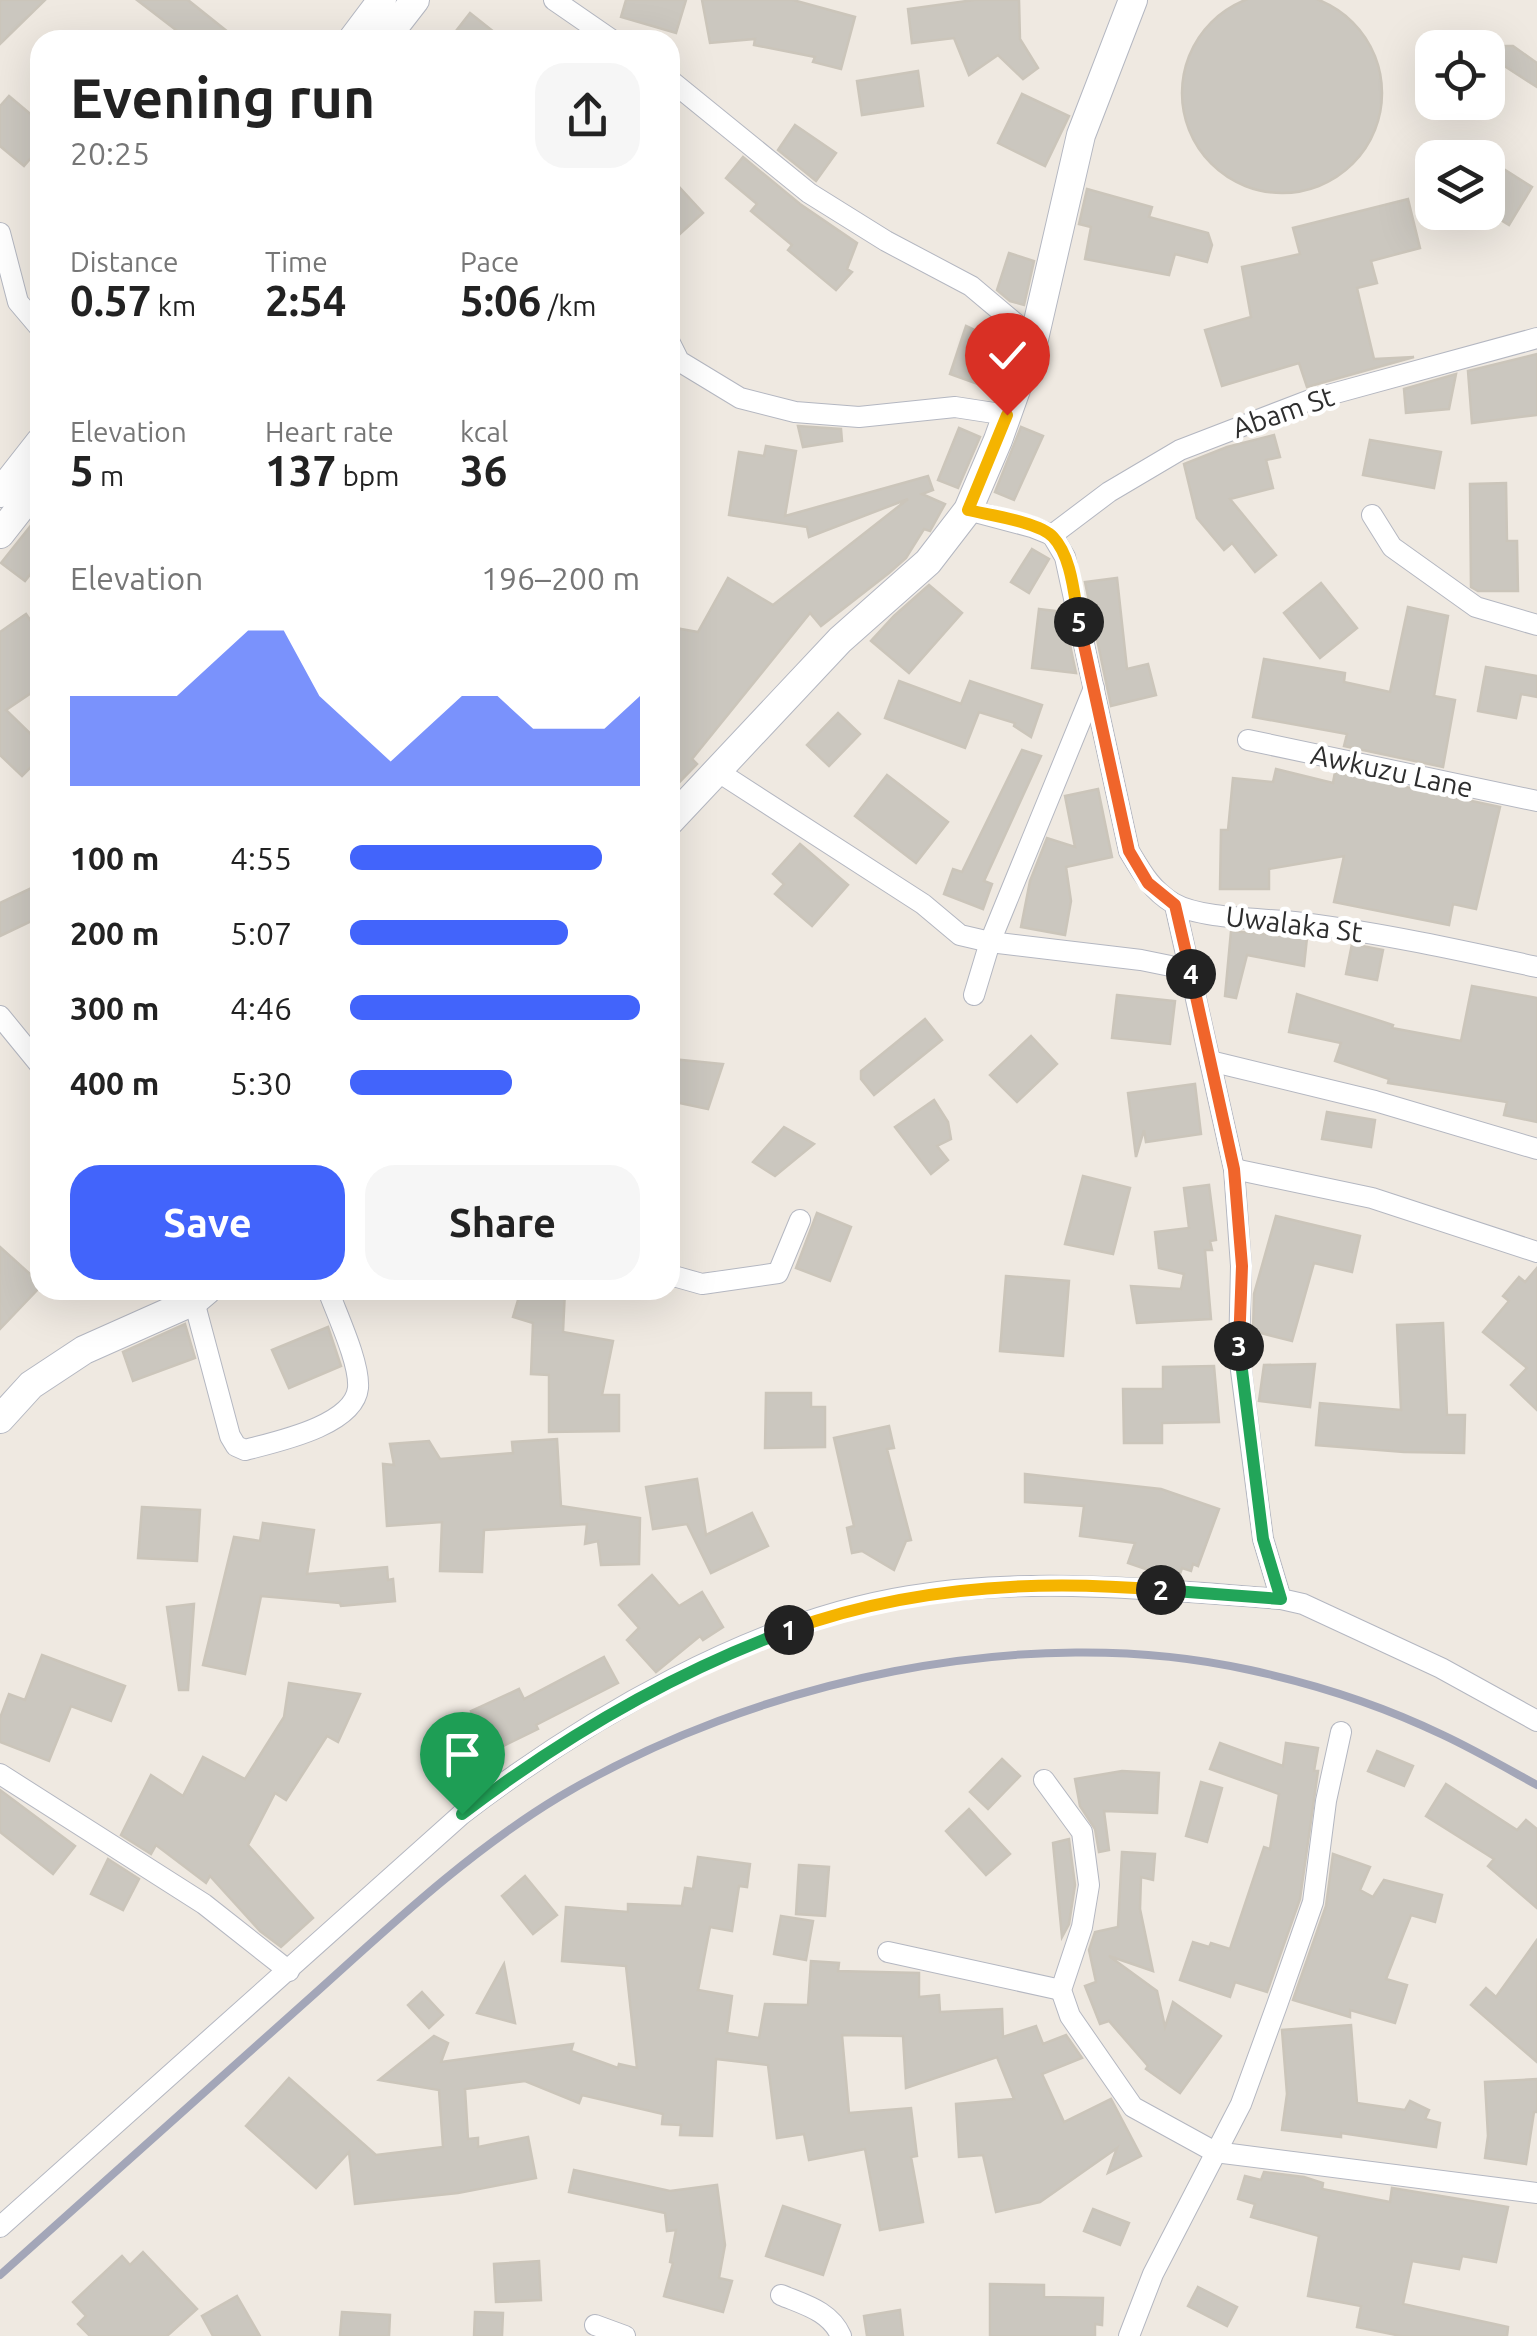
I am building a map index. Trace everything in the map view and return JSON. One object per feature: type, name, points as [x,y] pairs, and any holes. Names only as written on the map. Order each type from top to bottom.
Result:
[{"type":"street","points":[[360,30],[382,0]]},
{"type":"street","points":[[392,30],[415,0]]},
{"type":"street","points":[[554,0],[598,30]]},
{"type":"street","points":[[680,811],[840,640],[928,562],[968,510],[1034,339],[1080,135],[1133,0]]},
{"type":"street","points":[[680,88],[809,193],[886,241],[971,286],[1034,339]]},
{"type":"street","points":[[0,233],[18,302],[30,316]]},
{"type":"street","name":"Abam St","points":[[1052,535],[1108,492],[1180,450],[1310,400],[1537,338]]},
{"type":"street","points":[[680,361],[740,398],[795,412],[859,417],[955,407],[1007,415]]},
{"type":"street","points":[[0,494],[30,455]]},
{"type":"street","points":[[0,534],[30,496]]},
{"type":"street","points":[[968,510],[1052,535],[1065,557],[1129,851],[1148,883],[1175,905],[1234,1169],[1242,1266],[1239,1355],[1263,1539],[1281,1599]]},
{"type":"street","points":[[1372,515],[1392,547],[1476,607],[1537,624]]},
{"type":"street","points":[[974,996],[990,942],[1094,688]]},
{"type":"street","name":"Awkuzu Lane","points":[[1248,740],[1537,802]]},
{"type":"street","points":[[718,771],[923,904],[960,935],[1190,970]]},
{"type":"street","name":"Uwalaka St","points":[[1175,905],[1219,915],[1301,922],[1418,942],[1537,967]]},
{"type":"street","points":[[0,1016],[30,1053]]},
{"type":"street","points":[[1210,1061],[1375,1101],[1537,1149]]},
{"type":"street","points":[[1234,1169],[1372,1198],[1537,1252]]},
{"type":"street","points":[[680,1277],[702,1284],[778,1273],[800,1220]]},
{"type":"street","points":[[0,1419],[31,1385],[84,1350],[189,1300]]},
{"type":"street","points":[[201,1300],[230,1436],[236,1446],[245,1450],[304,1434],[347,1410],[355,1399],[358,1386],[354,1366],[331,1300]]},
{"type":"street","points":[[0,2227],[462,1814],[529,1763],[604,1715],[732,1651],[832,1614],[909,1596],[1003,1588],[1139,1588],[1281,1599],[1303,1604],[1440,1668],[1537,1721]]},
{"type":"street","points":[[1128,2336],[1153,2274],[1241,2104],[1313,1902],[1326,1801],[1341,1732]]},
{"type":"street","points":[[0,1774],[204,1904],[289,1971]]},
{"type":"street","points":[[1044,1780],[1082,1832],[1089,1886],[1082,1927],[1061,1990],[1070,2016],[1132,2107],[1215,2152],[1537,2193]]},
{"type":"street","points":[[888,1952],[1061,1990]]},
{"type":"street","points":[[781,2295],[835,2322],[841,2336]]},
{"type":"street","points":[[595,2326],[624,2336]]},
{"type":"building","points":[[1248,-1],[1316,-1],[1338,10],[1365,37],[1380,73],[1380,113],[1365,149],[1338,176],[1302,191],[1262,191],[1226,176],[1199,149],[1184,113],[1184,73],[1199,37],[1226,10]]},
{"type":"building","points":[[0,0],[45,0],[0,44]]},
{"type":"building","points":[[137,0],[188,0],[226,30],[176,30]]},
{"type":"building","points":[[626,0],[686,0],[677,30],[621,17]]},
{"type":"building","points":[[702,0],[793,0],[855,17],[841,69],[813,62],[815,57],[754,45],[755,39],[710,43]]},
{"type":"building","points":[[974,0],[1019,0],[1020,39],[1038,68],[1023,79],[998,55],[969,75],[954,38],[912,43],[908,9]]},
{"type":"building","points":[[470,13],[491,30],[457,30]]},
{"type":"building","points":[[1505,46],[1513,46],[1537,63],[1537,87],[1505,66]]},
{"type":"building","points":[[918,71],[923,106],[862,115],[857,81]]},
{"type":"building","points":[[1022,94],[1069,116],[1045,166],[998,143]]},
{"type":"building","points":[[9,96],[30,114],[30,159],[24,166],[0,146],[0,106]]},
{"type":"building","points":[[795,125],[836,153],[816,181],[778,150]]},
{"type":"building","points":[[743,157],[800,204],[857,243],[847,269],[852,272],[836,290],[788,250],[792,245],[751,211],[757,204],[726,178]]},
{"type":"building","points":[[1505,170],[1532,187],[1509,225],[1505,223]]},
{"type":"building","points":[[680,188],[703,213],[680,234]]},
{"type":"building","points":[[1087,189],[1152,207],[1149,217],[1208,233],[1212,245],[1207,262],[1175,254],[1169,275],[1085,259],[1091,227],[1079,224]]},
{"type":"building","points":[[1408,199],[1420,248],[1371,261],[1377,283],[1357,288],[1374,359],[1414,357],[1307,387],[1299,363],[1222,386],[1205,330],[1251,317],[1242,267],[1300,254],[1293,228]]},
{"type":"building","points":[[1009,253],[1034,261],[1024,305],[1010,301],[997,290]]},
{"type":"building","points":[[966,326],[1012,348],[997,391],[950,374]]},
{"type":"building","points":[[1537,354],[1537,415],[1472,423],[1468,371]]},
{"type":"building","points":[[1456,374],[1449,409],[1406,413],[1404,389]]},
{"type":"building","points":[[798,426],[841,429],[842,441],[803,447]]},
{"type":"building","points":[[1021,427],[1043,436],[1014,500],[995,492]]},
{"type":"building","points":[[959,428],[980,437],[958,488],[938,480]]},
{"type":"building","points":[[1274,435],[1280,457],[1266,460],[1273,488],[1230,499],[1276,555],[1255,572],[1232,543],[1224,550],[1197,518],[1184,464]]},
{"type":"building","points":[[1370,440],[1441,452],[1434,488],[1363,475]]},
{"type":"building","points":[[766,446],[796,451],[785,516],[928,476],[933,490],[922,494],[945,504],[930,531],[924,529],[906,558],[889,573],[821,626],[810,613],[692,759],[697,764],[680,782],[680,629],[698,632],[728,578],[773,605],[908,499],[809,537],[807,527],[729,515],[739,452],[764,456]]},
{"type":"building","points":[[1506,483],[1507,541],[1517,541],[1518,591],[1478,591],[1471,587],[1470,484]]},
{"type":"building","points":[[30,527],[30,575],[25,581],[1,563]]},
{"type":"building","points":[[1032,549],[1049,559],[1029,593],[1011,582]]},
{"type":"building","points":[[1117,578],[1127,669],[1148,664],[1156,695],[1111,706],[1085,582]]},
{"type":"building","points":[[1321,583],[1357,628],[1320,658],[1284,613]]},
{"type":"building","points":[[929,585],[962,613],[909,673],[871,641]]},
{"type":"building","points":[[1408,607],[1448,616],[1434,696],[1455,700],[1443,767],[1344,746],[1347,734],[1253,717],[1264,659],[1345,673],[1344,682],[1390,692]]},
{"type":"building","points":[[1039,609],[1063,612],[1076,673],[1032,668]]},
{"type":"building","points":[[26,614],[30,620],[30,694],[6,710],[30,733],[30,768],[22,776],[0,755],[0,632]]},
{"type":"building","points":[[1486,667],[1537,676],[1537,697],[1521,694],[1516,718],[1478,711]]},
{"type":"building","points":[[899,681],[961,704],[970,681],[1042,705],[1031,737],[1015,723],[979,712],[965,748],[885,718]]},
{"type":"building","points":[[838,713],[860,734],[829,766],[807,745]]},
{"type":"building","points":[[1022,750],[1041,756],[984,881],[992,884],[983,909],[944,894],[953,869],[962,872]]},
{"type":"building","points":[[1276,769],[1333,783],[1335,772],[1500,807],[1476,909],[1453,904],[1449,925],[1334,902],[1344,856],[1269,869],[1269,889],[1220,889],[1221,830],[1228,830],[1233,778],[1273,782]]},
{"type":"building","points":[[887,775],[948,822],[916,863],[855,816]]},
{"type":"building","points":[[1098,789],[1112,857],[1066,867],[1071,901],[1065,935],[1021,927],[1030,881],[1047,838],[1075,847],[1065,796]]},
{"type":"building","points":[[800,844],[848,885],[812,926],[775,894],[784,884],[773,874]]},
{"type":"building","points":[[30,889],[30,922],[0,936],[0,903]]},
{"type":"building","points":[[1231,931],[1307,938],[1304,966],[1247,955],[1236,998],[1225,996]]},
{"type":"building","points":[[1352,944],[1383,950],[1377,980],[1346,974]]},
{"type":"building","points":[[1472,986],[1537,998],[1537,1122],[1504,1115],[1507,1102],[1388,1083],[1389,1079],[1335,1061],[1341,1043],[1289,1032],[1297,994],[1393,1025],[1392,1028],[1461,1041]]},
{"type":"building","points":[[1117,995],[1175,1001],[1170,1044],[1112,1038]]},
{"type":"building","points":[[925,1019],[942,1040],[874,1095],[861,1079],[861,1071]]},
{"type":"building","points":[[1031,1036],[1057,1064],[1017,1102],[990,1075]]},
{"type":"building","points":[[680,1060],[723,1064],[708,1109],[680,1103]]},
{"type":"building","points":[[1195,1084],[1201,1134],[1146,1142],[1144,1130],[1136,1157],[1128,1093]]},
{"type":"building","points":[[934,1100],[948,1122],[951,1139],[937,1146],[948,1160],[931,1174],[895,1127]]},
{"type":"building","points":[[1327,1112],[1375,1120],[1371,1147],[1322,1139]]},
{"type":"building","points":[[784,1127],[814,1144],[775,1176],[753,1162]]},
{"type":"building","points":[[1083,1176],[1130,1188],[1113,1254],[1065,1244]]},
{"type":"building","points":[[1209,1185],[1216,1240],[1210,1241],[1212,1250],[1205,1250],[1211,1319],[1137,1323],[1131,1286],[1181,1289],[1184,1274],[1159,1268],[1155,1232],[1189,1228],[1184,1188]]},
{"type":"building","points":[[817,1213],[851,1227],[830,1281],[796,1268]]},
{"type":"building","points":[[1276,1216],[1360,1236],[1352,1272],[1314,1263],[1292,1341],[1253,1331],[1254,1294]]},
{"type":"building","points":[[0,1247],[30,1274],[30,1298],[0,1329]]},
{"type":"building","points":[[1537,1268],[1537,1410],[1511,1385],[1527,1368],[1483,1332],[1509,1301],[1503,1296],[1519,1277],[1525,1282]]},
{"type":"building","points":[[1006,1276],[1069,1281],[1063,1356],[1000,1351]]},
{"type":"building","points":[[518,1300],[565,1300],[563,1332],[613,1341],[602,1395],[619,1395],[619,1431],[549,1432],[549,1375],[531,1374],[533,1323],[513,1317]]},
{"type":"building","points":[[1443,1323],[1447,1415],[1465,1415],[1464,1453],[1316,1445],[1320,1403],[1401,1410],[1397,1325]]},
{"type":"building","points":[[185,1324],[195,1358],[133,1381],[123,1352]]},
{"type":"building","points":[[328,1327],[341,1366],[289,1388],[272,1350]]},
{"type":"building","points":[[1315,1364],[1310,1407],[1259,1401],[1264,1365]]},
{"type":"building","points":[[1214,1366],[1219,1422],[1162,1423],[1162,1443],[1124,1443],[1123,1389],[1163,1389],[1163,1367]]},
{"type":"building","points":[[766,1393],[811,1393],[811,1407],[825,1407],[825,1447],[765,1448]]},
{"type":"building","points":[[889,1426],[894,1448],[887,1449],[911,1540],[906,1541],[894,1570],[862,1551],[852,1553],[847,1528],[854,1526],[834,1438]]},
{"type":"building","points":[[557,1439],[561,1506],[640,1518],[639,1564],[601,1565],[598,1541],[585,1544],[587,1524],[484,1530],[482,1572],[440,1571],[442,1522],[387,1526],[383,1464],[394,1465],[390,1444],[429,1441],[440,1459],[513,1453],[512,1442]]},
{"type":"building","points":[[1025,1474],[1161,1489],[1219,1509],[1198,1566],[1193,1564],[1191,1571],[1182,1568],[1179,1577],[1169,1577],[1128,1563],[1135,1543],[1080,1536],[1084,1506],[1025,1502]]},
{"type":"building","points":[[697,1479],[706,1535],[752,1513],[768,1546],[711,1573],[687,1524],[653,1529],[646,1487]]},
{"type":"building","points":[[142,1507],[200,1510],[197,1561],[138,1558]]},
{"type":"building","points":[[263,1523],[314,1530],[307,1574],[387,1567],[388,1580],[393,1579],[395,1601],[341,1606],[261,1596],[245,1674],[203,1665],[234,1537],[260,1541]]},
{"type":"building","points":[[652,1575],[679,1606],[702,1592],[723,1627],[703,1640],[700,1636],[656,1672],[627,1640],[639,1628],[619,1605]]},
{"type":"building","points":[[194,1604],[188,1690],[179,1690],[167,1607]]},
{"type":"building","points":[[42,1655],[125,1686],[111,1721],[71,1706],[49,1761],[0,1742],[0,1718],[9,1694],[25,1700]]},
{"type":"building","points":[[604,1657],[618,1683],[491,1752],[471,1711],[519,1689],[524,1699]]},
{"type":"building","points":[[289,1683],[360,1694],[338,1742],[327,1736],[286,1800],[275,1793],[248,1845],[313,1918],[281,1947],[260,1931],[210,1876],[206,1883],[156,1845],[151,1854],[121,1835],[151,1775],[183,1796],[203,1757],[245,1779],[284,1717]]},
{"type":"building","points":[[1220,1743],[1283,1766],[1286,1743],[1318,1748],[1300,1899],[1267,1992],[1235,1982],[1230,1997],[1180,1980],[1193,1942],[1230,1949],[1264,1847],[1270,1849],[1279,1794],[1210,1769]]},
{"type":"building","points":[[1377,1751],[1413,1766],[1404,1786],[1368,1771]]},
{"type":"building","points":[[1002,1759],[1020,1776],[988,1809],[970,1792]]},
{"type":"building","points":[[1122,1771],[1159,1773],[1157,1813],[1104,1811],[1109,1850],[1099,1852],[1095,1829],[1080,1806],[1075,1779]]},
{"type":"building","points":[[1201,1782],[1222,1788],[1207,1842],[1186,1836]]},
{"type":"building","points":[[1446,1784],[1517,1830],[1526,1820],[1537,1829],[1537,1908],[1488,1866],[1494,1859],[1426,1816]]},
{"type":"building","points":[[0,1790],[75,1846],[53,1874],[0,1832]]},
{"type":"building","points":[[969,1809],[1010,1854],[986,1875],[946,1831]]},
{"type":"building","points":[[1069,1839],[1075,1885],[1069,1924],[1062,1937],[1053,1843]]},
{"type":"building","points":[[1122,1852],[1155,1854],[1153,1880],[1141,1877],[1140,1909],[1153,1971],[1109,1956],[1157,1991],[1165,2027],[1173,2002],[1221,2036],[1180,2093],[1146,2069],[1148,2066],[1109,2021],[1100,2024],[1085,1986],[1096,1982],[1089,1950],[1095,1932],[1118,1927]]},
{"type":"building","points":[[1333,1854],[1370,1867],[1360,1890],[1373,1897],[1384,1880],[1442,1895],[1435,1922],[1411,1915],[1386,1979],[1407,1985],[1395,2023],[1350,2010],[1350,2017],[1293,2000],[1326,1906]]},
{"type":"building","points":[[698,1857],[750,1864],[747,1887],[739,1886],[732,1931],[710,1927],[698,1990],[732,1996],[727,2033],[759,2038],[765,2004],[808,2005],[811,1961],[839,1963],[838,1971],[919,1973],[919,1997],[939,1995],[940,2012],[1002,2009],[1003,2037],[1036,2026],[1043,2044],[1066,2035],[1082,2058],[1042,2074],[1064,2122],[1111,2099],[1141,2156],[1108,2173],[1117,2148],[1040,2202],[996,2212],[983,2155],[959,2157],[956,2104],[1014,2099],[997,2057],[906,2088],[903,2036],[842,2035],[849,2113],[911,2108],[917,2156],[911,2157],[923,2222],[880,2230],[865,2149],[809,2160],[804,2134],[777,2138],[768,2065],[716,2059],[712,2136],[680,2135],[681,2125],[662,2124],[663,2114],[582,2095],[579,2103],[525,2081],[465,2089],[468,2139],[478,2138],[478,2147],[528,2137],[536,2178],[458,2193],[355,2204],[349,2152],[316,2188],[246,2126],[289,2078],[376,2155],[443,2147],[439,2090],[379,2080],[434,2036],[448,2043],[441,2062],[573,2044],[571,2051],[618,2068],[619,2064],[637,2068],[626,1966],[562,1961],[566,1907],[628,1912],[628,1904],[682,1906],[685,1888],[693,1889]]},
{"type":"building","points":[[108,1859],[139,1879],[123,1910],[91,1894]]},
{"type":"building","points":[[799,1865],[829,1867],[825,1916],[796,1914]]},
{"type":"building","points":[[525,1876],[557,1915],[533,1934],[502,1896]]},
{"type":"building","points":[[781,1916],[813,1921],[806,1960],[774,1954]]},
{"type":"building","points":[[1537,1940],[1537,2062],[1471,2005],[1486,1988],[1496,1997]]},
{"type":"building","points":[[504,1964],[515,2023],[477,2013]]},
{"type":"building","points":[[422,1992],[443,2015],[429,2028],[408,2005]]},
{"type":"building","points":[[1351,2025],[1357,2103],[1405,2110],[1410,2101],[1429,2110],[1425,2119],[1440,2123],[1436,2147],[1341,2133],[1341,2137],[1282,2130],[1287,2094],[1282,2030]]},
{"type":"building","points":[[1537,2079],[1537,2112],[1526,2164],[1485,2158],[1485,2082]]},
{"type":"building","points":[[574,2170],[670,2191],[717,2185],[725,2245],[719,2278],[732,2281],[723,2312],[664,2296],[676,2230],[667,2231],[665,2213],[569,2192]]},
{"type":"building","points":[[1264,2172],[1304,2177],[1323,2183],[1322,2189],[1390,2202],[1392,2188],[1508,2207],[1496,2262],[1462,2256],[1459,2269],[1412,2261],[1403,2304],[1508,2327],[1507,2336],[1401,2336],[1357,2327],[1361,2306],[1308,2296],[1319,2236],[1251,2217],[1255,2204],[1238,2199],[1245,2176],[1261,2180]]},
{"type":"building","points":[[783,2206],[840,2225],[823,2275],[766,2256]]},
{"type":"building","points":[[1093,2209],[1129,2223],[1120,2245],[1084,2231]]},
{"type":"building","points":[[143,2252],[197,2309],[167,2336],[90,2336],[78,2324],[86,2316],[73,2302],[122,2256],[130,2265]]},
{"type":"building","points":[[539,2261],[541,2300],[496,2302],[494,2264]]},
{"type":"building","points":[[990,2284],[1044,2285],[1044,2297],[1103,2298],[1102,2325],[1095,2324],[1095,2336],[990,2336]]},
{"type":"building","points":[[1198,2287],[1237,2307],[1227,2326],[1188,2306]]},
{"type":"building","points":[[237,2296],[260,2336],[213,2336],[202,2316]]},
{"type":"building","points":[[900,2310],[903,2336],[867,2336],[864,2316]]},
{"type":"building","points":[[342,2312],[390,2315],[389,2336],[340,2336]]},
{"type":"building","points":[[475,2312],[503,2313],[502,2336],[474,2336]]},
{"type":"railway","points":[[0,2275],[400,1917],[493,1842],[559,1797],[635,1756],[718,1721],[804,1693],[894,1671],[985,1658],[1076,1652],[1165,1656],[1250,1670],[1348,1697],[1443,1735],[1537,1785]]},
{"type":"route","points":[[462,1814],[529,1763],[604,1715],[732,1651],[832,1614],[909,1596],[1003,1588],[1139,1588],[1281,1599],[1263,1539],[1248,1438],[1239,1355],[1242,1266],[1234,1169],[1175,905],[1148,883],[1129,851],[1065,557],[1052,535],[968,510],[1007,415]]}]
